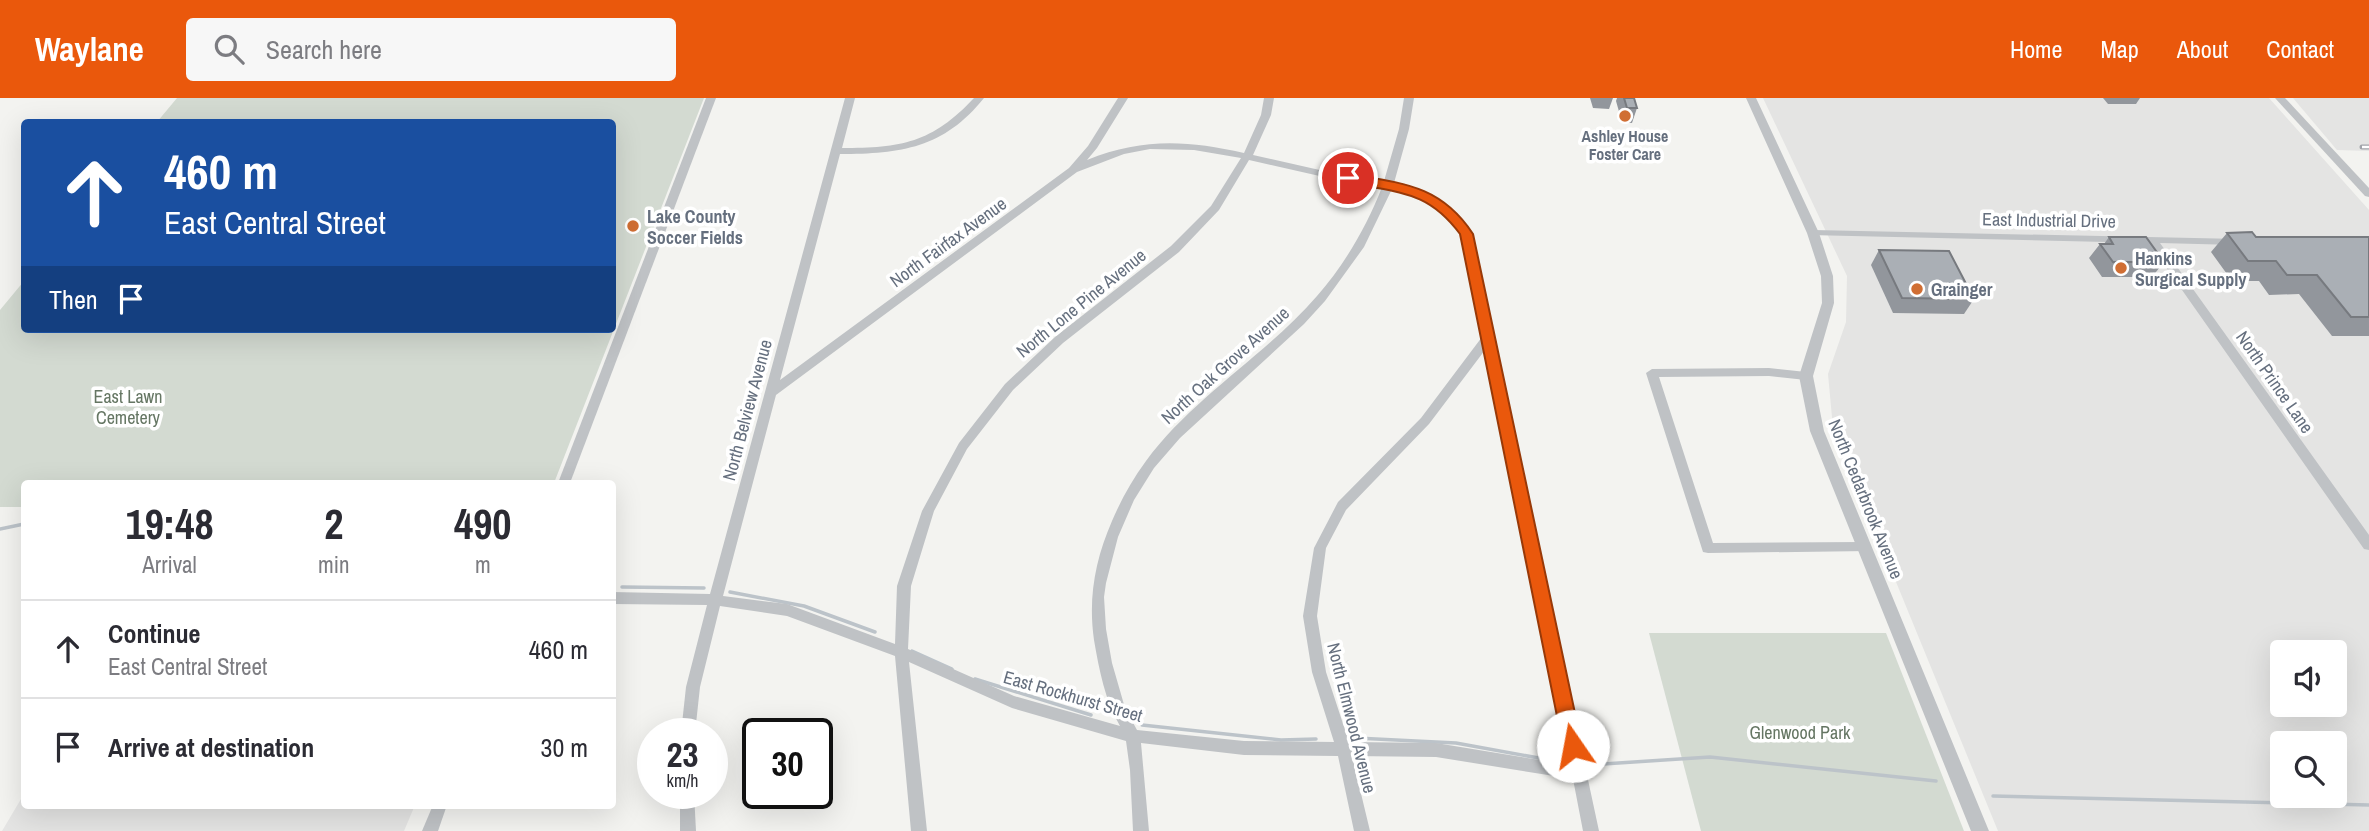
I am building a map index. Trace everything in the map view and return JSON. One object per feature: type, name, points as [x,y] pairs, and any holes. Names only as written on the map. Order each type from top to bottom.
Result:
[{"type":"street","points":[[565,480],[711,98]]},
{"type":"street","name":"North Belview Avenue","points":[[690,718],[693,687],[715,600],[850,98]]},
{"type":"street","points":[[836,151],[890,152],[918,144],[949,129],[979,98]]},
{"type":"street","name":"North Fairfax Avenue","points":[[771,393],[1073,170],[1092,148],[1123,98]]},
{"type":"street","name":"North Lone Pine Avenue","points":[[919,831],[901,652],[904,586],[928,511],[963,446],[1009,387],[1039,359],[1175,249],[1215,208],[1247,156],[1266,115],[1269,98]]},
{"type":"street","name":"North Oak Grove Avenue","points":[[1142,831],[1132,736],[1118,709],[1100,631],[1098,586],[1112,531],[1148,464],[1190,417],[1301,320],[1350,260],[1390,185],[1405,135],[1409,98]]},
{"type":"street","name":"North Cedarbrook Avenue","points":[[1751,98],[1825,263],[1828,303],[1806,376],[1817,432],[1980,831]]},
{"type":"street","points":[[2280,98],[2369,194]]},
{"type":"street","points":[[1073,170],[1111,153],[1148,146],[1196,146],[1326,175],[1390,185],[1425,195],[1449,211],[1466,234],[1591,831]]},
{"type":"street","points":[[1092,148],[1111,153]]},
{"type":"street","name":"East Industrial Drive","points":[[1813,233],[2247,241]]},
{"type":"street","name":"North Prince Lane","points":[[2152,239],[2369,545]]},
{"type":"street","name":"North Elmwood Avenue","points":[[1362,831],[1343,747],[1319,672],[1310,616],[1320,548],[1342,506],[1425,421],[1487,339]]},
{"type":"street","points":[[1468,364],[1493,369]]},
{"type":"street","points":[[1806,376],[1769,372],[1653,373],[1708,548],[1864,547]]},
{"type":"street","name":"East Rockhurst Street","points":[[616,598],[715,600],[788,610],[901,652],[1012,702],[1132,736],[1244,748],[1436,750],[1578,773]]},
{"type":"street","points":[[430,831],[438,809]]},
{"type":"street","points":[[687,809],[688,831]]},
{"type":"shaded area","points":[[1763,98],[2269,98],[2369,210],[2369,831],[1998,831],[1833,428],[1828,374],[1846,322],[1847,276]]},
{"type":"shaded area","points":[[2293,98],[2369,98],[2369,151],[2337,150]]},
{"type":"shaded area","points":[[21,799],[21,809],[413,809],[404,831],[2,831]]},
{"type":"green space","points":[[177,98],[704,98],[616,324],[616,119],[160,119]]},
{"type":"green space","name":"East Lawn Cemetery","points":[[21,285],[21,333],[612,333],[555,480],[21,480],[21,507],[0,507],[0,310]]},
{"type":"green space","name":"Glenwood Park","points":[[1649,633],[1886,633],[1964,831],[1701,831]]},
{"type":"building","points":[[1624,98],[1634,98],[1637,108],[1627,108]]},
{"type":"building","points":[[2252,232],[2256,237],[2369,237],[2369,317],[2351,317],[2317,275],[2287,275],[2276,261],[2248,261],[2227,233]]},
{"type":"building","points":[[2109,237],[2146,237],[2164,262],[2113,262],[2100,244],[2113,244]]},
{"type":"building","points":[[1879,250],[1949,251],[1974,299],[1902,298]]},
{"type":"waterway","points":[[0,529],[21,525]]},
{"type":"waterway","points":[[622,587],[704,588]]},
{"type":"waterway","points":[[730,592],[804,606],[875,632]]},
{"type":"waterway","points":[[912,651],[952,669]]},
{"type":"waterway","points":[[975,679],[1091,715]]},
{"type":"waterway","points":[[1142,725],[1281,740],[1316,739]]},
{"type":"waterway","points":[[1356,738],[1456,743],[1555,761]]},
{"type":"waterway","points":[[1588,765],[1710,757],[1936,781]]},
{"type":"waterway","points":[[1993,796],[2369,805]]},
{"type":"railway","points":[[2362,147],[2369,147]]},
{"type":"place","name":"Ashley House Foster Care","points":[[1625,116]]},
{"type":"place","name":"Lake County Soccer Fields","points":[[633,226]]},
{"type":"place","name":"Hankins Surgical Supply","points":[[2121,268]]},
{"type":"place","name":"Grainger","points":[[1917,289]]},
{"type":"route","points":[[1348,178],[1390,185],[1425,195],[1449,211],[1466,234],[1573,746]]}]
